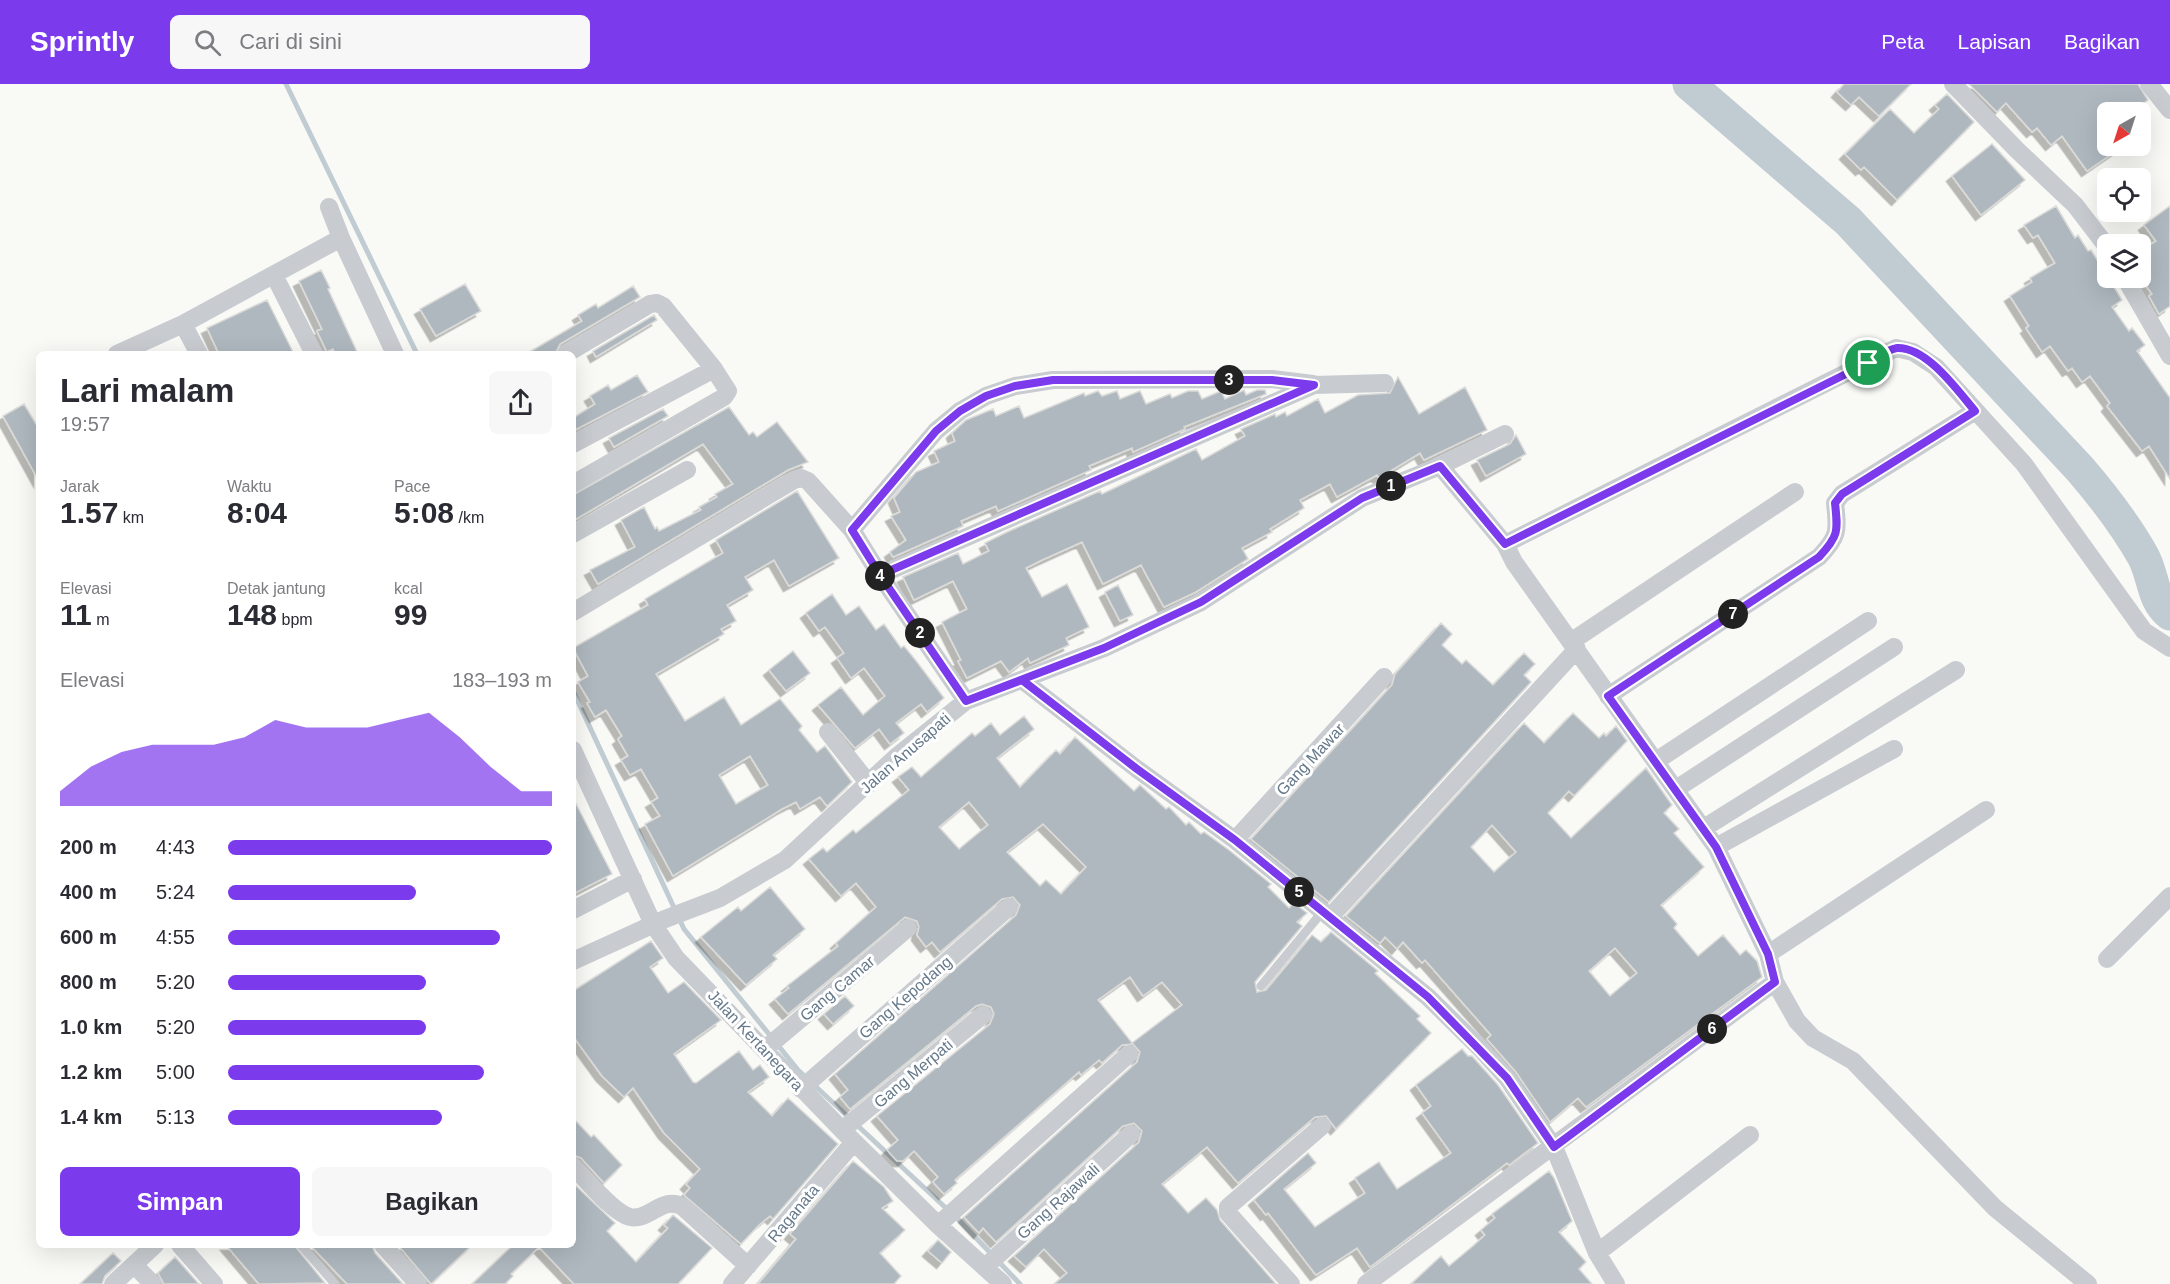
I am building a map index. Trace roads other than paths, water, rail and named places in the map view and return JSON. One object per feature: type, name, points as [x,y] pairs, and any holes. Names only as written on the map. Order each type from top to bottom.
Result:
[{"type":"street","points":[[1953,84],[2075,205],[2097,234]]},
{"type":"street","points":[[2149,84],[2170,110]]},
{"type":"street","points":[[329,207],[394,351]]},
{"type":"street","points":[[124,351],[183,324],[341,238]]},
{"type":"street","points":[[274,275],[312,351]]},
{"type":"street","points":[[2131,288],[2170,356]]},
{"type":"street","points":[[571,351],[650,304],[657,303],[663,306],[714,369],[727,386],[728,391],[724,397],[576,482]]},
{"type":"street","points":[[183,324],[197,351]]},
{"type":"street","points":[[1505,544],[1896,348],[1913,352],[1936,367],[2024,464],[2144,631],[2170,648]]},
{"type":"street","points":[[576,442],[714,369]]},
{"type":"street","points":[[852,530],[936,431],[960,411],[986,396],[1015,386],[1053,380],[1272,380],[1314,385],[1385,383]]},
{"type":"street","points":[[880,575],[1314,385]]},
{"type":"street","points":[[1608,696],[1819,557],[1835,539],[1838,530],[1835,503],[1842,494],[1975,411]]},
{"type":"street","name":"Jalan Anusapati","points":[[576,961],[659,921],[704,905],[785,860],[896,757],[966,701],[1104,648],[1201,602],[1362,498],[1440,466],[1505,434]]},
{"type":"street","points":[[1440,466],[1505,544],[1514,562],[1704,828],[1716,847],[1768,954],[1775,982],[1797,1021],[1813,1038],[1853,1061],[1995,1208],[2088,1284]]},
{"type":"street","points":[[576,532],[687,470]]},
{"type":"street","points":[[576,610],[794,480],[801,478],[808,481],[852,530],[966,701]]},
{"type":"street","points":[[1327,914],[1575,645],[1795,492]]},
{"type":"street","points":[[1656,761],[1868,621]]},
{"type":"street","points":[[1676,789],[1894,647]]},
{"type":"street","points":[[1704,828],[1956,670]]},
{"type":"street","name":"Gang Mawar","points":[[1235,840],[1384,677]]},
{"type":"street","points":[[1022,680],[1137,769],[1235,840],[1428,997],[1480,1048],[1507,1078],[1554,1147],[1597,1253],[1616,1284]]},
{"type":"street","points":[[828,732],[868,784]]},
{"type":"street","points":[[1716,847],[1894,749]]},
{"type":"street","name":"Jalan Kertanegara","points":[[576,765],[581,790],[659,921],[676,958],[770,1045],[807,1083],[848,1132],[946,1217],[992,1261],[1003,1284]]},
{"type":"street","points":[[1768,954],[1986,810]]},
{"type":"street","points":[[576,908],[633,879]]},
{"type":"street","points":[[2107,959],[2170,896]]},
{"type":"street","name":"Gang Kepodang","points":[[807,1083],[1009,907]]},
{"type":"street","name":"Gang Camar","points":[[770,1045],[908,928]]},
{"type":"street","points":[[1366,1284],[1775,982]]},
{"type":"street","name":"Gang Merpati","points":[[848,1132],[863,1114],[983,1015]]},
{"type":"street","points":[[946,1217],[1129,1054]]},
{"type":"street","points":[[1291,1284],[1228,1213],[1228,1207],[1322,1126]]},
{"type":"street","name":"Raganata","points":[[732,1284],[848,1132]]},
{"type":"street","name":"Gang Rajawali","points":[[992,1261],[1131,1134]]},
{"type":"street","points":[[1597,1253],[1750,1135]]},
{"type":"street","points":[[576,1169],[616,1209],[627,1216],[634,1217],[666,1203],[683,1206],[748,1266]]},
{"type":"street","points":[[113,1284],[152,1248]]},
{"type":"street","points":[[183,1248],[214,1284]]},
{"type":"street","points":[[386,1248],[418,1284]]},
{"type":"street","points":[[134,1265],[153,1284]]},
{"type":"lane","points":[[1262,986],[1327,914]]},
{"type":"lane","points":[[304,1248],[334,1284]]},
{"type":"waterway","points":[[286,84],[416,351]]},
{"type":"waterway","points":[[1689,84],[1848,221],[2080,469],[2114,511],[2136,544],[2147,564],[2156,595],[2170,614]]},
{"type":"waterway","points":[[576,697],[684,929],[798,1070],[948,1210]]},
{"type":"waterway","points":[[955,1216],[1020,1284]]}]
